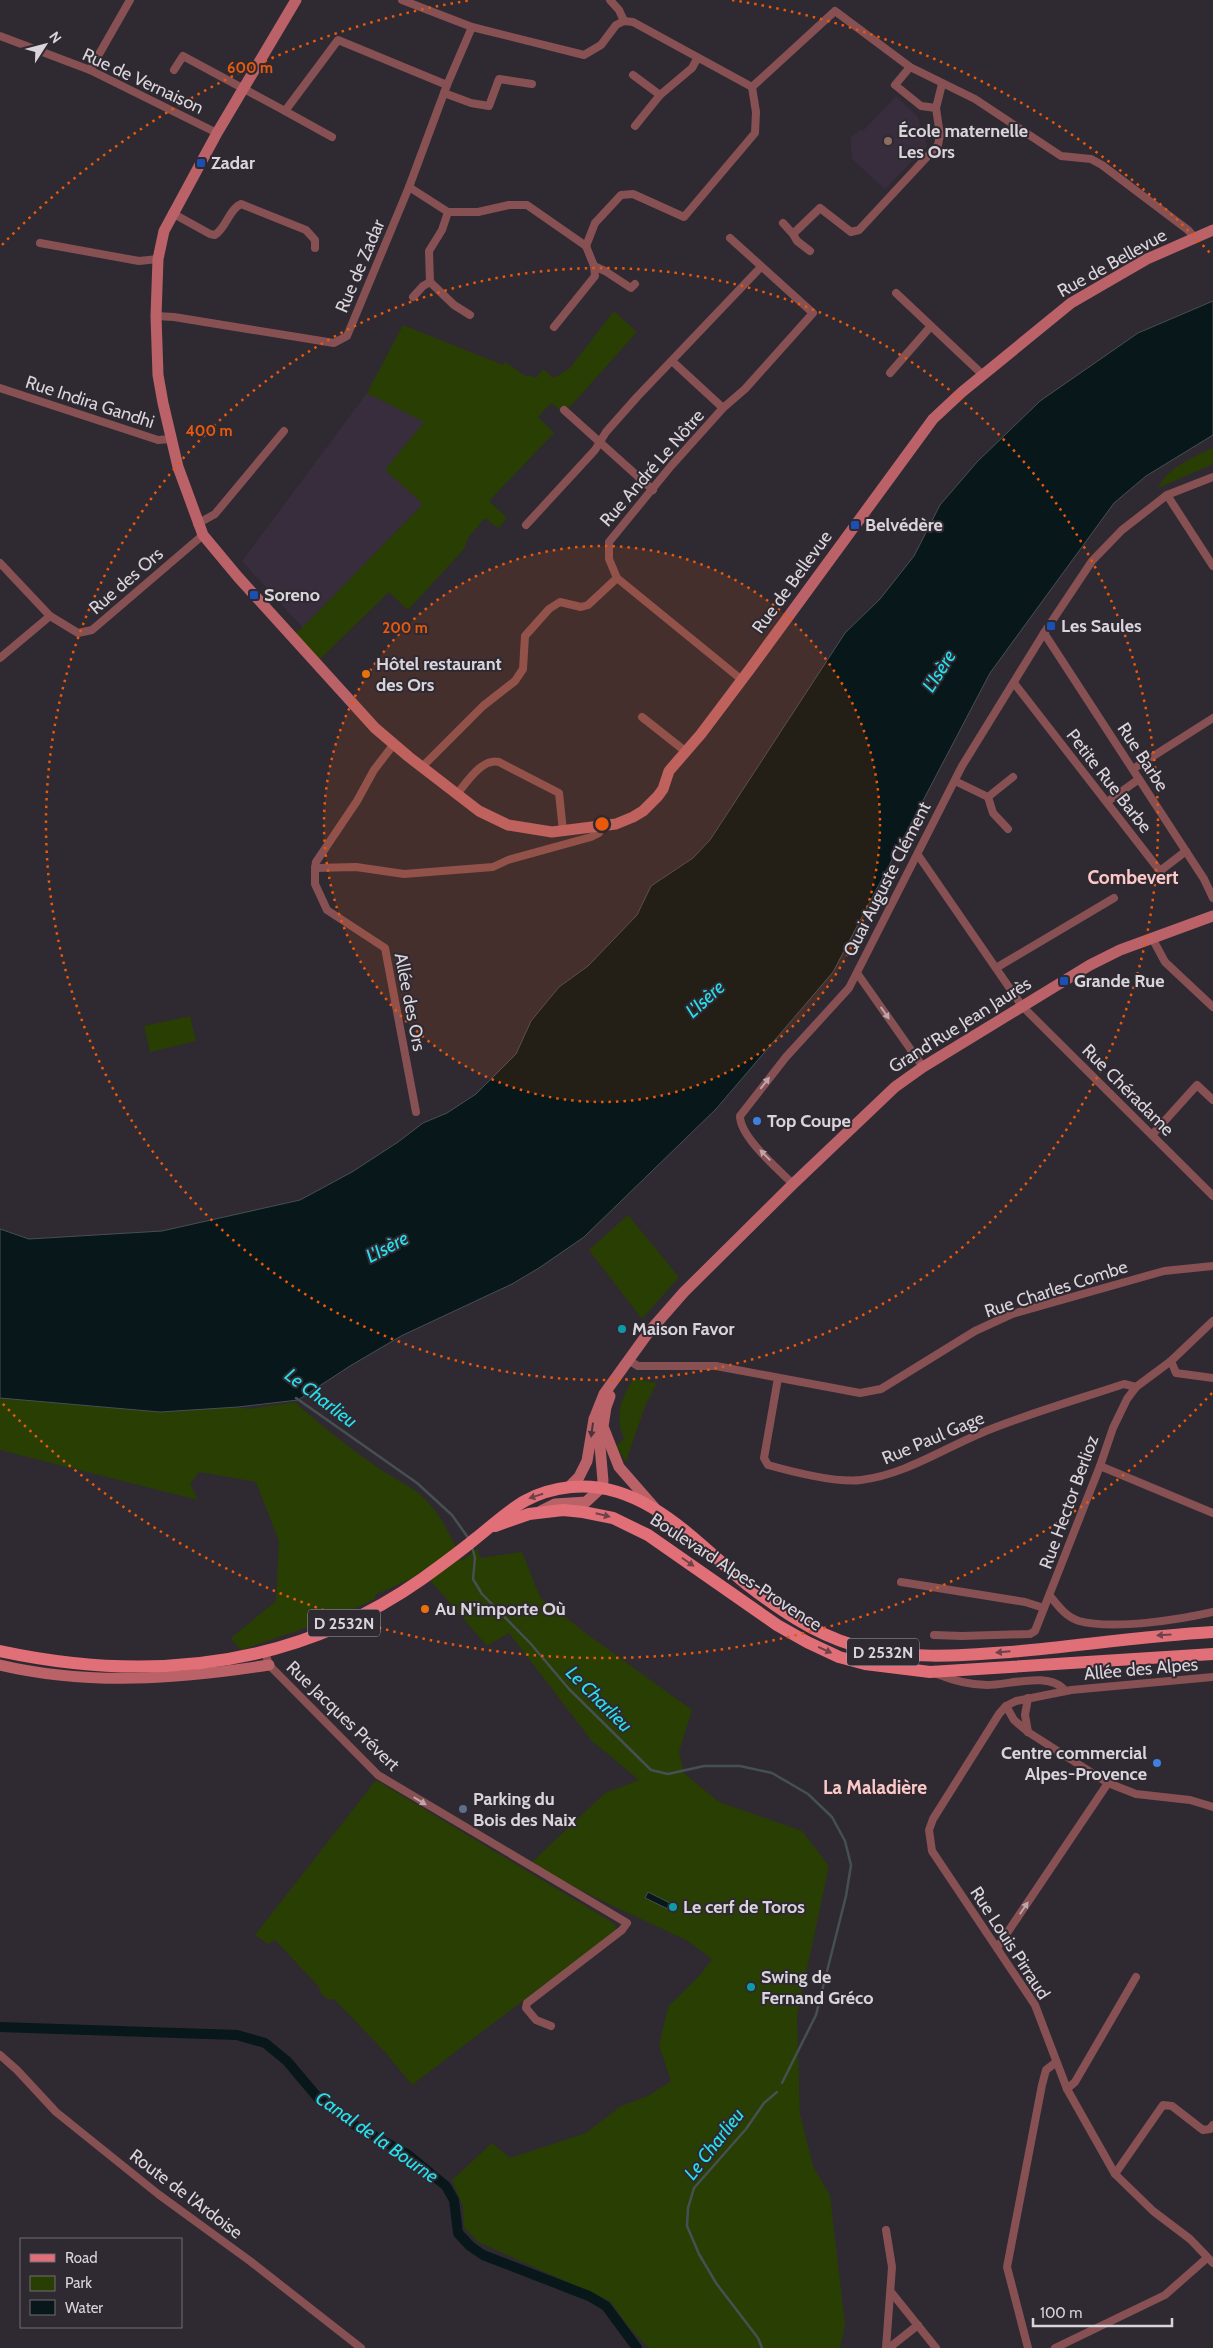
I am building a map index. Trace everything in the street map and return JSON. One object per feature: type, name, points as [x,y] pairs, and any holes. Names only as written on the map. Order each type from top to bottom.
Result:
[{"type":"main road","name":"D 2532N","points":[[478,1537],[497,1518],[522,1501],[569,1488],[600,1488]]},
{"type":"main road","name":"Boulevard Alpes-Provence","points":[[600,1488],[625,1494],[657,1510],[681,1527],[747,1584],[796,1619],[822,1633],[879,1652],[907,1656],[972,1655],[1068,1647],[1146,1636],[1213,1632]]},
{"type":"main road","name":"Boulevard Alpes-Provence","points":[[537,1513],[563,1510],[599,1514],[631,1525],[777,1625],[807,1642],[839,1656],[865,1664],[930,1672],[1213,1654]]},
{"type":"main road","name":"D 2532N","points":[[0,1652],[82,1664],[148,1667],[207,1664],[266,1652],[315,1636],[361,1615],[418,1582],[478,1537],[500,1524],[537,1513]]},
{"type":"street","points":[[90,70],[130,0]]},
{"type":"street","name":"Rue de Bellevue","points":[[296,0],[217,133],[164,230],[158,259],[156,316],[158,375],[178,467],[197,524],[203,535],[238,577],[357,708],[394,744],[422,767],[486,815],[508,825],[538,831],[564,831],[616,824],[633,817],[651,803],[663,789],[669,771],[742,680],[924,431],[948,404],[1079,298],[1147,259],[1213,230]]},
{"type":"street","points":[[402,0],[472,27],[584,55],[601,45],[616,25],[624,20],[632,22],[752,87]]},
{"type":"street","points":[[610,0],[619,10],[624,20]]},
{"type":"street","points":[[752,87],[835,11],[910,67],[975,99],[1061,156],[1092,159],[1102,165],[1188,230],[1195,238]]},
{"type":"street","name":"Rue de Zadar","points":[[156,316],[174,317],[334,343],[347,336],[409,187],[472,27]]},
{"type":"street","name":"Rue de Vernaison","points":[[0,36],[90,70],[217,133]]},
{"type":"street","points":[[285,111],[338,40],[446,89],[471,103],[489,106],[499,79],[532,84]]},
{"type":"street","points":[[174,70],[183,56],[332,136]]},
{"type":"street","points":[[635,126],[660,94],[692,68],[697,58]]},
{"type":"street","points":[[910,67],[895,85],[921,106],[936,108]]},
{"type":"street","points":[[633,74],[660,94]]},
{"type":"street","points":[[793,234],[820,208],[851,232],[858,230],[938,145],[940,135],[936,108],[942,84]]},
{"type":"street","points":[[586,246],[595,223],[621,196],[633,194],[684,217],[755,133],[756,112],[752,87]]},
{"type":"street","points":[[409,187],[448,212],[478,212],[509,205],[527,205],[586,246],[594,266],[595,276],[554,327]]},
{"type":"street","points":[[172,213],[210,234],[215,234],[222,228],[235,207],[241,204],[306,230],[315,240],[315,248]]},
{"type":"street","points":[[448,212],[442,230],[429,251],[430,282],[454,305],[470,315]]},
{"type":"street","points":[[783,223],[797,241],[810,251]]},
{"type":"street","points":[[526,525],[595,450],[637,397],[760,268],[730,238]]},
{"type":"street","points":[[40,243],[139,261],[158,259]]},
{"type":"street","points":[[594,266],[606,271],[630,288],[635,284]]},
{"type":"street","name":"Rue André Le Nôtre","points":[[617,578],[609,559],[609,542],[723,408],[746,389],[813,312],[760,268]]},
{"type":"street","points":[[413,297],[423,286],[430,282]]},
{"type":"street","points":[[896,293],[983,375]]},
{"type":"street","points":[[890,373],[931,326]]},
{"type":"street","points":[[672,360],[723,408]]},
{"type":"street","name":"Rue Indira Gandhi","points":[[0,388],[158,440],[171,439]]},
{"type":"street","points":[[564,410],[652,490]]},
{"type":"street","points":[[197,524],[215,514],[284,431]]},
{"type":"street","name":"Quai Auguste Clément","points":[[793,1184],[746,1134],[740,1123],[740,1116],[786,1056],[849,988],[962,766],[1044,633],[1092,560],[1106,544],[1167,495],[1213,477]]},
{"type":"street","points":[[1167,495],[1213,566]]},
{"type":"street","name":"Rue des Ors","points":[[0,563],[50,616],[78,633],[92,630],[203,535]]},
{"type":"street","points":[[422,767],[484,706],[515,681],[523,669],[525,636],[549,609],[560,602],[584,606],[617,578],[742,680]]},
{"type":"street","points":[[0,658],[50,616]]},
{"type":"street","name":"Rue Barbe","points":[[1044,633],[1186,850],[1213,898]]},
{"type":"street","name":"Petite Rue Barbe","points":[[1014,684],[1160,871],[1186,850]]},
{"type":"street","points":[[642,717],[685,751]]},
{"type":"street","points":[[1133,769],[1213,718]]},
{"type":"street","points":[[394,744],[374,770],[316,862],[315,868],[356,867],[404,874],[493,868],[508,860],[591,837],[599,833],[602,826]]},
{"type":"street","points":[[457,794],[484,765],[494,761],[499,762],[559,793],[564,831]]},
{"type":"street","points":[[988,797],[1013,777]]},
{"type":"street","points":[[1107,802],[1140,779]]},
{"type":"street","points":[[956,781],[988,797],[993,813],[1008,829]]},
{"type":"street","name":"Rue Chéradame","points":[[918,855],[1022,1006],[1213,1196]]},
{"type":"street","name":"Allée des Ors","points":[[315,868],[315,884],[327,910],[385,948],[416,1112]]},
{"type":"street","points":[[996,968],[1114,898]]},
{"type":"street","name":"Grand'Rue Jean Jaurès","points":[[620,1371],[648,1333],[684,1292],[793,1184],[895,1087],[922,1067],[1090,965],[1152,938],[1213,916]]},
{"type":"street","points":[[1152,938],[1165,962],[1213,1007]]},
{"type":"street","points":[[857,974],[922,1067]]},
{"type":"street","points":[[1152,1135],[1197,1085],[1213,1100]]},
{"type":"street","name":"Rue Charles Combe","points":[[628,1360],[638,1366],[716,1366],[860,1393],[880,1389],[975,1331],[1012,1314],[1164,1271],[1213,1266]]},
{"type":"street","name":"Rue Hector Berlioz","points":[[934,1635],[1030,1634],[1035,1631],[1100,1466],[1112,1428],[1127,1399],[1136,1386],[1171,1362],[1213,1321]]},
{"type":"street","points":[[1171,1362],[1176,1373],[1213,1378]]},
{"type":"street","points":[[600,1488],[603,1481],[600,1446],[603,1424],[606,1407],[620,1371]]},
{"type":"street","points":[[569,1488],[584,1468],[596,1413],[604,1394],[620,1371]]},
{"type":"street","name":"Rue Paul Gage","points":[[778,1378],[764,1458],[768,1465],[801,1475],[858,1480],[881,1477],[902,1470],[991,1429],[1124,1384],[1136,1386]]},
{"type":"street","points":[[603,1424],[619,1467],[657,1510]]},
{"type":"street","points":[[1100,1466],[1213,1513]]},
{"type":"street","name":"D 2532N","points":[[537,1513],[555,1504],[586,1502],[600,1488]]},
{"type":"street","points":[[901,1582],[1025,1602],[1044,1608]]},
{"type":"street","points":[[1050,1596],[1066,1614],[1078,1620],[1097,1623],[1178,1620],[1213,1612]]},
{"type":"street","name":"Rue Jacques Prévert","points":[[266,1652],[269,1665],[378,1776],[627,1923],[622,1930],[527,2003],[526,2008],[536,2020],[551,2026]]},
{"type":"street","points":[[0,1665],[76,1678],[183,1677],[269,1665]]},
{"type":"street","name":"Allée des Alpes","points":[[930,1672],[951,1679],[985,1685],[1050,1680],[1068,1690],[1213,1677]]},
{"type":"street","points":[[1068,1690],[1016,1701],[1006,1706],[1014,1720],[1028,1732],[1108,1783],[1136,1794],[1190,1800],[1213,1807]]},
{"type":"street","points":[[1028,1698],[1025,1716],[1028,1732]]},
{"type":"street","name":"Rue Louis Pirraud","points":[[1006,1706],[958,1777],[933,1819],[929,1830],[932,1851],[1035,2005],[1066,2089],[1115,2174],[1153,2211],[1190,2239],[1210,2260]]},
{"type":"street","points":[[997,1948],[1108,1783]]},
{"type":"street","points":[[1066,2089],[1075,2082],[1136,1977]]},
{"type":"street","name":"Route de l'Ardoise","points":[[0,2055],[17,2070],[56,2112],[158,2194],[250,2261],[362,2348]]},
{"type":"street","points":[[1028,2348],[1007,2267],[1042,2085],[1046,2070],[1056,2063]]},
{"type":"street","points":[[1115,2174],[1164,2105],[1172,2106],[1203,2130],[1210,2129],[1213,2125]]},
{"type":"street","points":[[886,2230],[892,2267],[888,2348]]},
{"type":"street","points":[[1055,2348],[1165,2295],[1210,2260]]},
{"type":"street","points":[[891,2292],[936,2348]]},
{"type":"street","points":[[888,2348],[918,2326]]},
{"type":"shaded area","name":"École maternelle Les Ors","points":[[896,96],[918,117],[927,146],[885,189],[852,159],[850,138],[861,129],[863,131]]},
{"type":"shaded area","points":[[367,393],[425,422],[423,504],[303,628],[242,561]]},
{"type":"green space","points":[[614,311],[637,332],[569,408],[559,409],[551,403],[538,417],[554,433],[489,501],[507,518],[498,528],[485,518],[468,538],[464,549],[408,610],[389,592],[319,660],[295,633],[423,504],[385,470],[424,422],[367,393],[403,325],[503,365],[505,362],[527,377],[529,375],[536,378],[543,369],[554,378],[570,368]]},
{"type":"green space","points":[[1213,448],[1213,464],[1158,488],[1174,469]]},
{"type":"green space","points":[[190,1016],[196,1041],[150,1052],[144,1026]]},
{"type":"green space","points":[[628,1215],[679,1277],[642,1319],[589,1250]]},
{"type":"green space","points":[[634,1378],[657,1383],[645,1406],[626,1462],[616,1446],[624,1439],[620,1423],[622,1400]]},
{"type":"green space","points":[[0,1398],[160,1412],[238,1407],[249,1409],[295,1402],[358,1453],[421,1496],[443,1522],[462,1561],[478,1548],[480,1558],[522,1552],[540,1597],[587,1634],[692,1710],[679,1752],[684,1773],[719,1802],[802,1831],[829,1866],[797,2016],[800,2114],[813,2166],[830,2195],[845,2325],[840,2348],[649,2348],[628,2326],[610,2301],[478,2242],[464,2227],[463,2206],[452,2180],[492,2143],[510,2158],[586,2133],[621,2106],[648,2096],[671,2081],[659,2045],[668,2007],[700,1975],[712,1959],[688,1941],[592,1896],[531,1863],[605,1793],[639,1780],[592,1741],[509,1633],[487,1646],[424,1573],[375,1595],[375,1599],[335,1618],[241,1650],[231,1638],[276,1601],[279,1541],[256,1482],[199,1472],[190,1484],[198,1500],[0,1450]]},
{"type":"green space","points":[[376,1780],[615,1924],[616,1930],[412,2085],[385,2052],[334,1999],[327,1999],[320,1992],[319,1987],[275,1940],[268,1944],[255,1935]]},
{"type":"water","name":"L'Isère","points":[[1213,301],[1213,435],[1146,476],[1114,503],[990,673],[833,972],[716,1109],[584,1237],[512,1284],[401,1336],[298,1400],[238,1407],[160,1412],[0,1398],[0,1229],[29,1239],[162,1231],[300,1200],[352,1172],[423,1123],[447,1113],[476,1094],[516,1054],[531,1021],[559,987],[588,966],[637,915],[651,886],[693,858],[710,840],[845,633],[880,599],[914,556],[940,505],[977,462],[1040,401],[1138,333]]},
{"type":"water","points":[[648,1892],[672,1904],[670,1910],[645,1898]]},
{"type":"waterway","name":"Le Charlieu","points":[[296,1398],[417,1483],[452,1515],[469,1539]]},
{"type":"waterway","name":"Le Charlieu","points":[[472,1547],[475,1558],[473,1579],[482,1594],[531,1644],[569,1689],[651,1770],[668,1774],[704,1766],[740,1766],[772,1773],[808,1794],[832,1817],[845,1841],[851,1865],[846,1896],[816,2015],[782,2083]]},
{"type":"waterway","name":"Canal de la Bourne","points":[[0,2027],[237,2035],[265,2043],[287,2061],[319,2099],[351,2123],[407,2154],[446,2186],[454,2200],[458,2233],[470,2246],[483,2255],[589,2296],[606,2306],[637,2348]]},
{"type":"waterway","name":"Le Charlieu","points":[[762,2348],[758,2338],[716,2283],[699,2254],[687,2226],[688,2208],[694,2188],[746,2129],[764,2103],[777,2092]]},
{"type":"place","name":"École maternelle Les Ors","points":[[888,141]]},
{"type":"place","name":"Zadar","points":[[201,163]]},
{"type":"place","name":"Belvédère","points":[[855,525]]},
{"type":"place","name":"Soreno","points":[[254,595]]},
{"type":"place","name":"Les Saules","points":[[1051,626]]},
{"type":"place","name":"Hôtel restaurant des Ors","points":[[366,674]]},
{"type":"place","name":"Grande Rue","points":[[1064,981]]},
{"type":"place","name":"Top Coupe","points":[[757,1121]]},
{"type":"place","name":"Maison Favor","points":[[622,1329]]},
{"type":"place","name":"Au N'importe Où","points":[[425,1609]]},
{"type":"place","name":"Centre commercial Alpes-Provence","points":[[1157,1763]]},
{"type":"place","name":"Parking du Bois des Naix","points":[[463,1809]]},
{"type":"place","name":"Le cerf de Toros","points":[[673,1907]]},
{"type":"place","name":"Swing de Fernand Gréco","points":[[751,1987]]},
{"type":"district","name":"Combevert","points":[[1133,877]]},
{"type":"district","name":"La Maladière","points":[[875,1787]]}]
